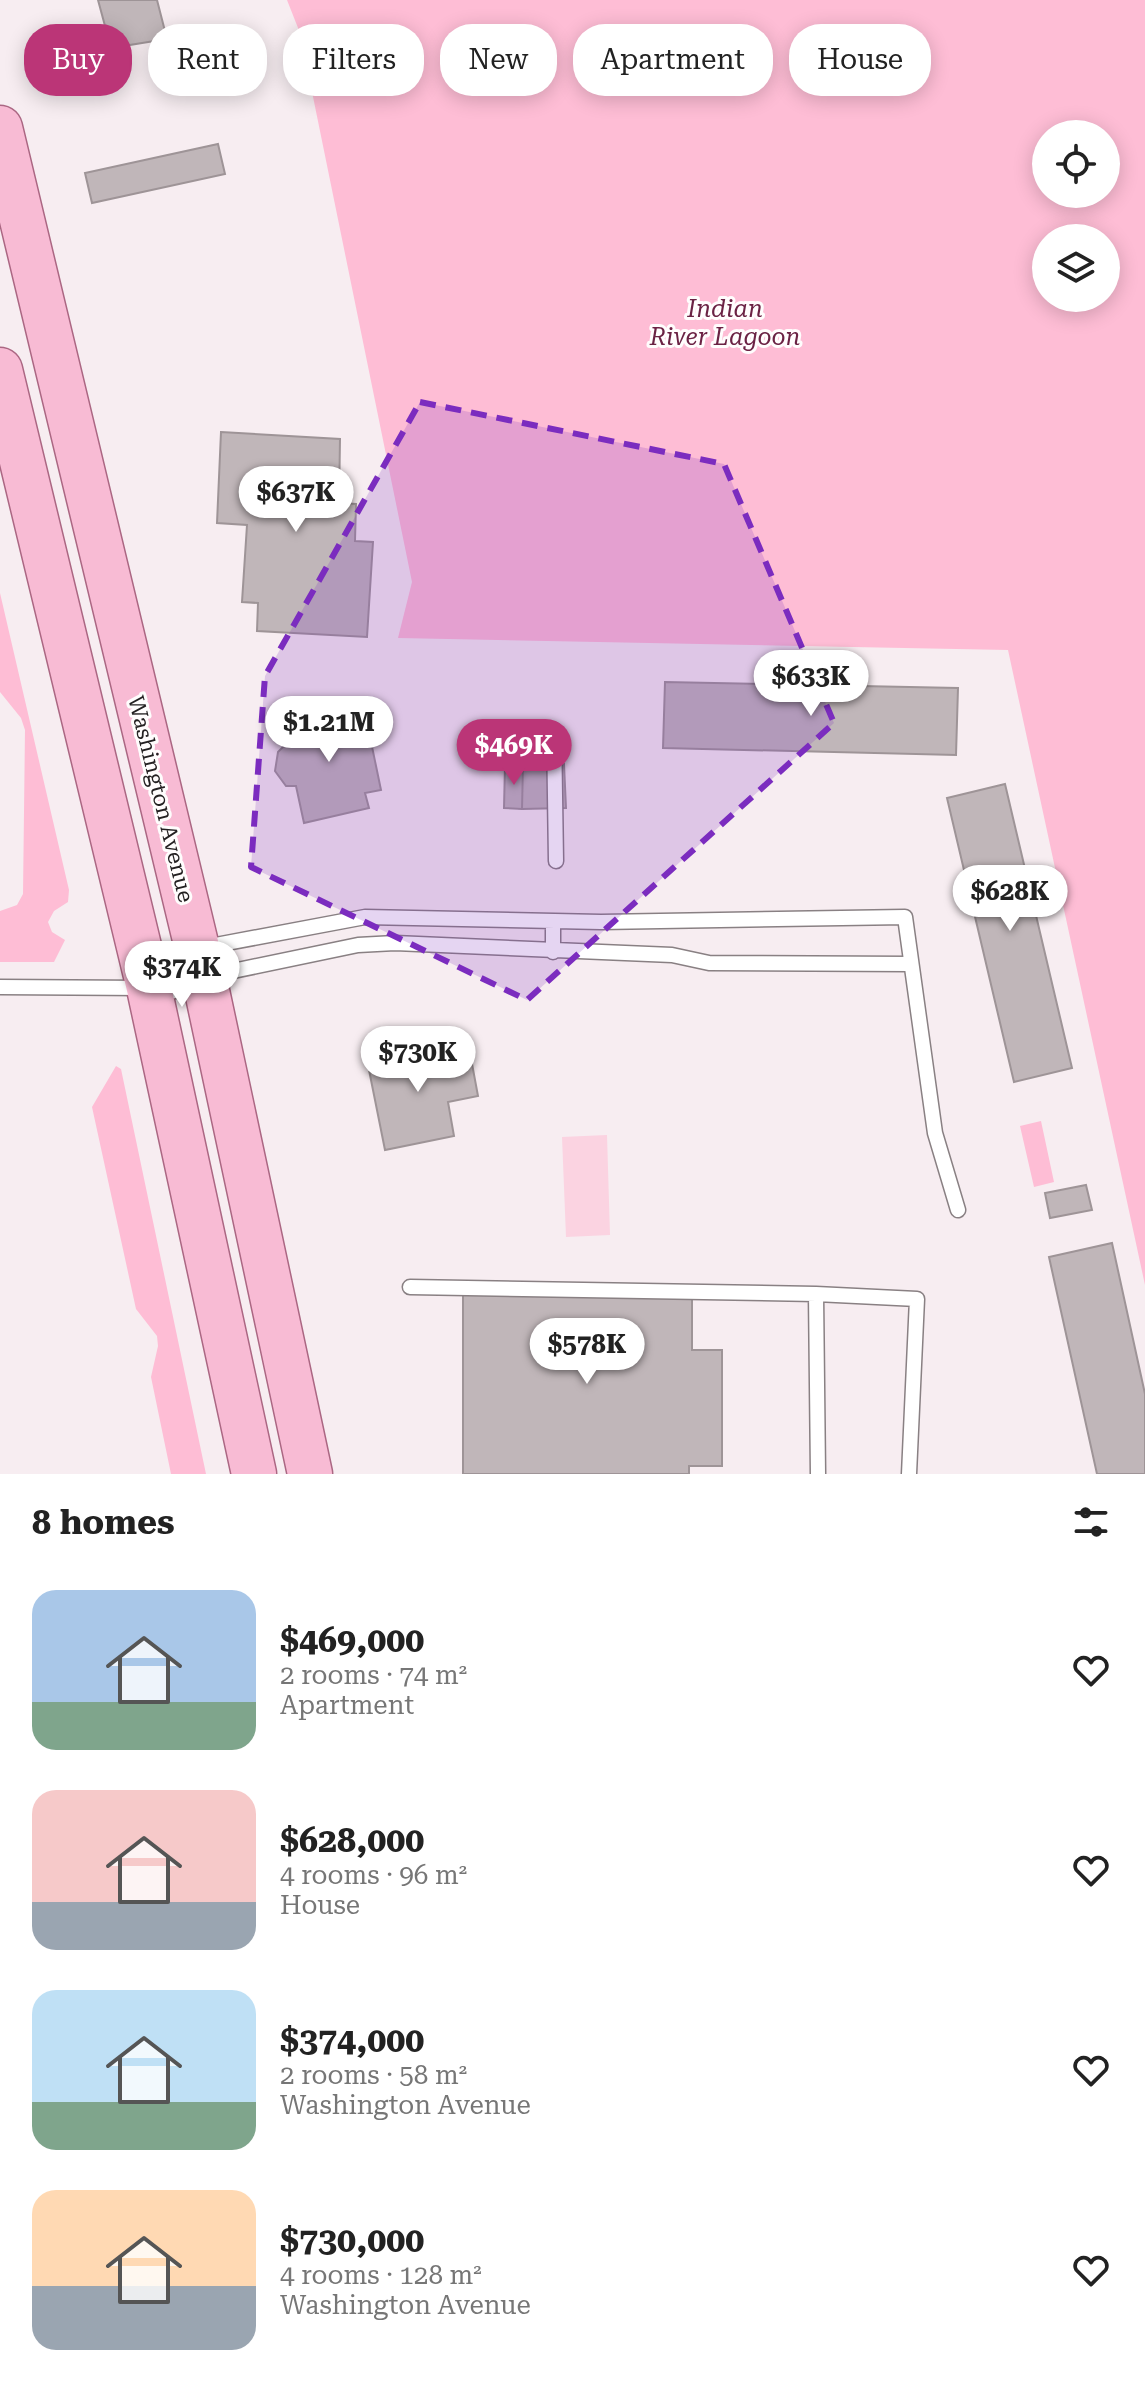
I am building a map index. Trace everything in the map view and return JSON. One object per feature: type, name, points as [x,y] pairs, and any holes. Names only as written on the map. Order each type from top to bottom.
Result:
[{"type":"main road","name":"Washington Avenue","points":[[0,128],[11,221],[201,963],[310,1474]]},
{"type":"main road","points":[[0,370],[7,431],[149,988],[254,1474]]},
{"type":"street","points":[[149,988],[201,963]]},
{"type":"lane","points":[[554,730],[556,861]]},
{"type":"lane","points":[[201,963],[298,927],[365,917],[461,922],[905,917],[935,1133],[958,1210]]},
{"type":"lane","points":[[553,921],[553,952]]},
{"type":"lane","points":[[461,922],[463,947]]},
{"type":"lane","points":[[201,963],[358,945],[672,955],[709,963],[911,964]]},
{"type":"lane","points":[[0,987],[149,988]]},
{"type":"lane","points":[[410,1287],[816,1294],[917,1299],[909,1474]]},
{"type":"lane","points":[[816,1294],[818,1474]]},
{"type":"highlighted area","points":[[420,402],[724,464],[834,723],[527,1000],[251,867],[265,676]]},
{"type":"shaded area","points":[[607,1135],[610,1235],[566,1237],[562,1137]]},
{"type":"water","name":"Indian River Lagoon","points":[[287,0],[1145,0],[1145,1285],[1008,650],[398,638],[412,582],[313,96],[424,96],[424,24],[296,24]]},
{"type":"water","points":[[0,593],[69,890],[68,902],[54,911],[48,922],[52,932],[65,940],[54,962],[0,962],[0,911],[17,905],[23,894],[25,730],[21,718],[0,692]]},
{"type":"water","points":[[116,1066],[121,1069],[206,1474],[171,1474],[151,1377],[158,1346],[157,1336],[136,1309],[92,1107]]},
{"type":"water","points":[[1041,1121],[1054,1182],[1034,1187],[1020,1126]]},
{"type":"building","points":[[98,0],[157,0],[163,24],[148,24],[148,42],[132,45],[132,24],[104,24]]},
{"type":"building","points":[[218,144],[225,174],[92,203],[85,173]]},
{"type":"building","points":[[221,432],[340,439],[339,503],[356,504],[355,541],[373,542],[367,637],[257,631],[258,603],[242,602],[247,525],[217,523]]},
{"type":"building","points":[[665,682],[958,688],[956,755],[663,748]]},
{"type":"building","points":[[364,708],[381,790],[365,793],[369,808],[304,823],[296,786],[286,786],[275,771],[278,752],[285,745],[281,727]]},
{"type":"building","points":[[564,764],[566,808],[522,809],[523,765]]},
{"type":"building","points":[[505,765],[523,765],[522,809],[504,808]]},
{"type":"building","points":[[1005,784],[1072,1068],[1014,1082],[947,798]]},
{"type":"building","points":[[424,1044],[427,1061],[470,1053],[478,1096],[448,1102],[454,1136],[385,1150],[366,1055]]},
{"type":"building","points":[[1086,1185],[1092,1210],[1050,1218],[1045,1193]]},
{"type":"building","points":[[1112,1243],[1145,1394],[1145,1474],[1097,1474],[1049,1257]]},
{"type":"building","points":[[463,1293],[692,1294],[692,1350],[722,1350],[722,1466],[689,1466],[689,1474],[463,1474]]}]
